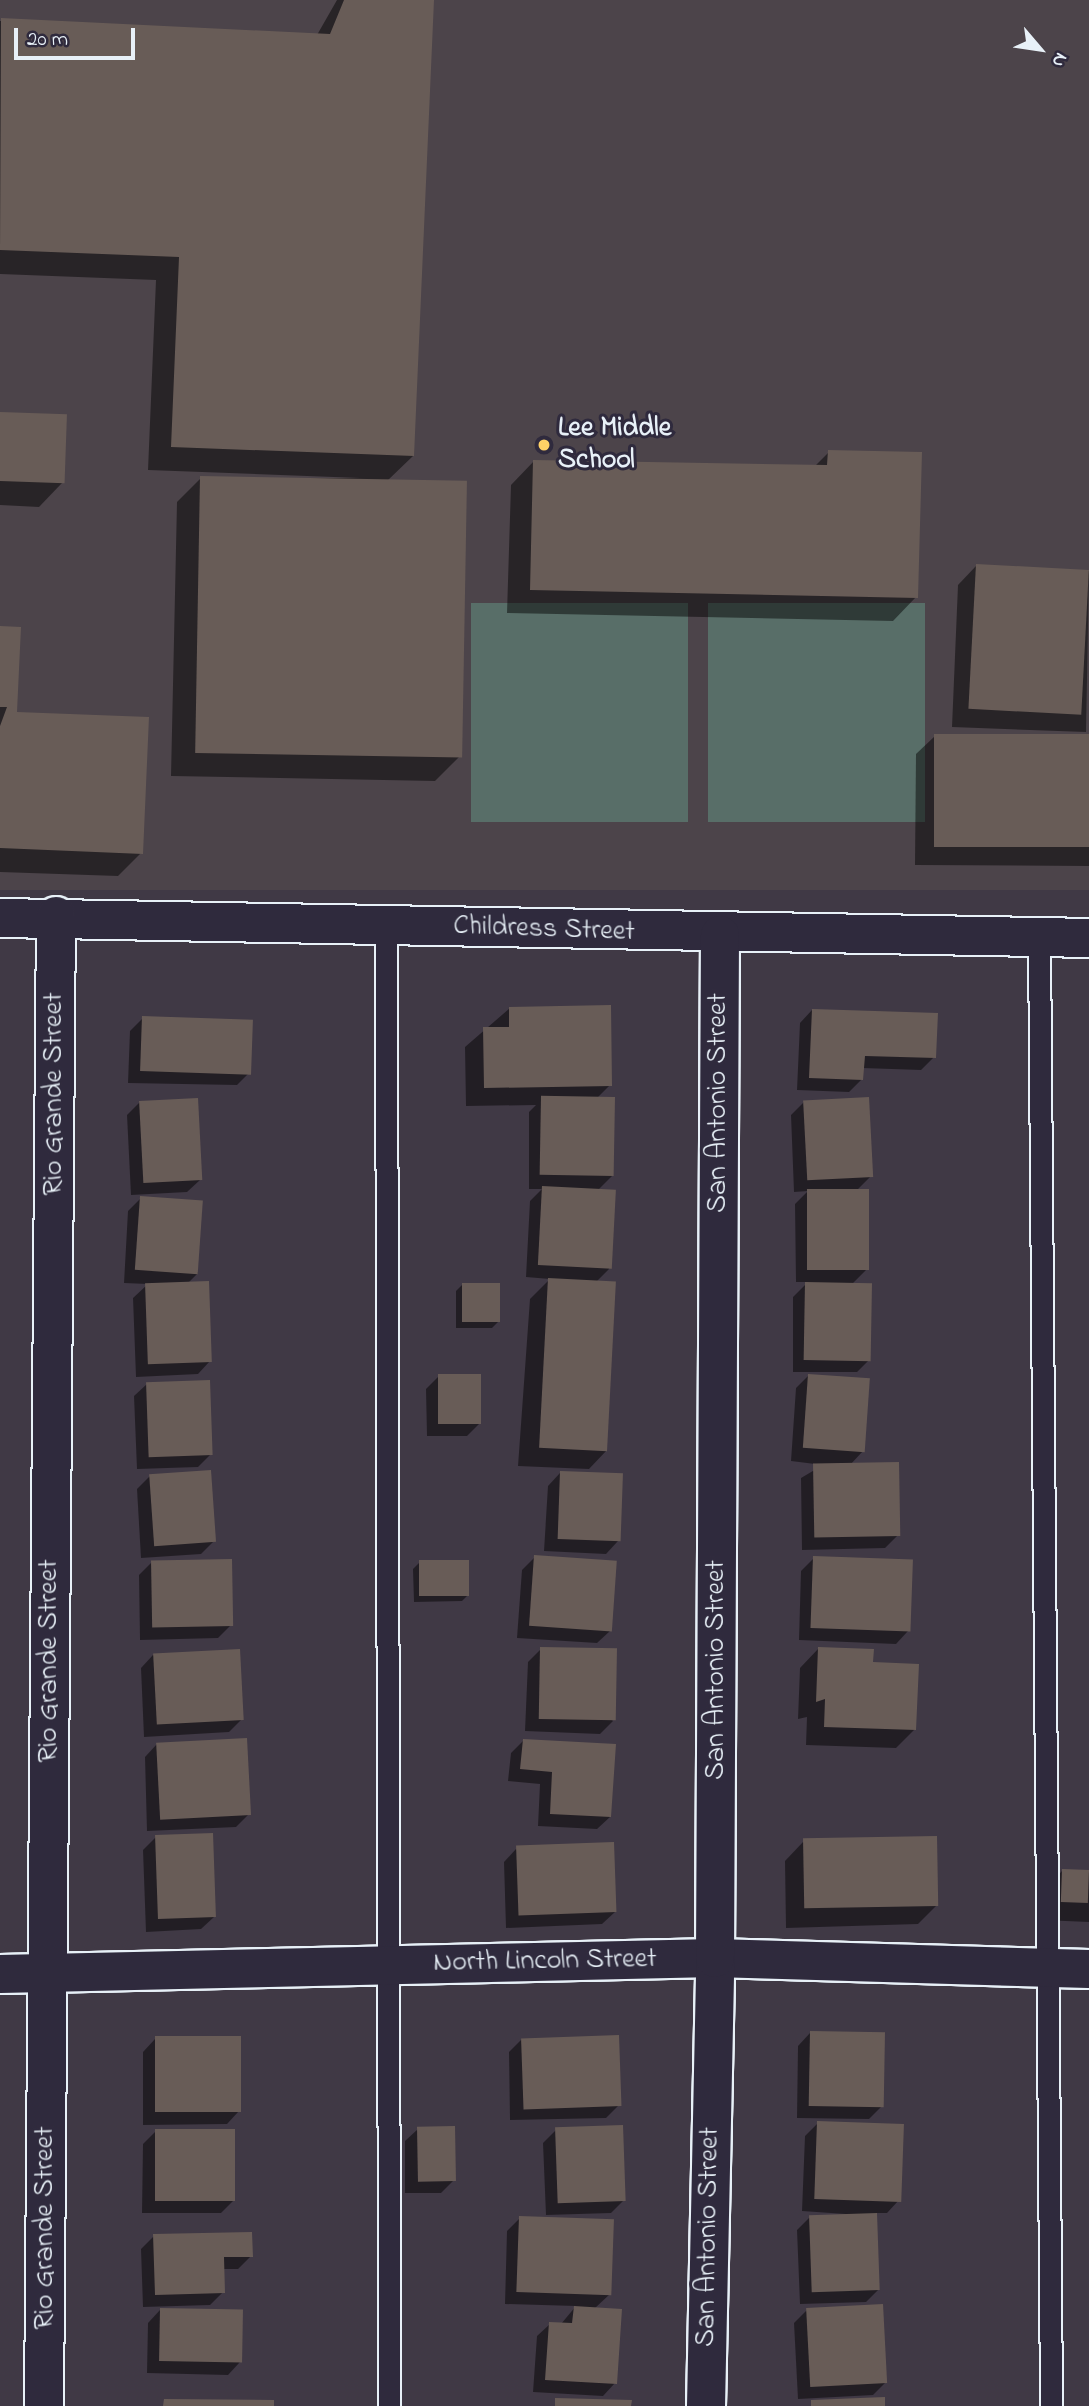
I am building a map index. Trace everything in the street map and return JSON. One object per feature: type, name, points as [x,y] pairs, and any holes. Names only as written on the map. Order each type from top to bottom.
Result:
[{"type":"street","name":"Childress Street","points":[[0,918],[56,916],[720,934],[1089,938]]},
{"type":"street","name":"Rio Grande Street","points":[[44,2406],[56,916]]},
{"type":"street","name":"San Antonio Street","points":[[706,2406],[716,1958],[720,934]]},
{"type":"street","name":"North Lincoln Street","points":[[0,1974],[716,1958],[1089,1969]]},
{"type":"lane","points":[[386,926],[389,2406]]},
{"type":"lane","points":[[1039,938],[1051,2406]]},
{"type":"shaded area","name":"Lee Middle School","points":[[0,0],[1089,0],[1089,890],[0,890]]},
{"type":"green space","points":[[471,603],[688,603],[688,822],[471,822]]},
{"type":"green space","points":[[708,603],[925,603],[925,822],[708,822]]},
{"type":"building","points":[[344,0],[434,0],[414,456],[171,447],[179,257],[0,250],[1,18],[330,34]]},
{"type":"building","points":[[0,412],[67,414],[65,483],[0,481]]},
{"type":"building","points":[[828,450],[922,452],[918,598],[530,590],[533,460],[827,465]]},
{"type":"building","points":[[200,476],[467,481],[462,758],[195,753]]},
{"type":"building","points":[[976,564],[1089,570],[1081,715],[968,709]]},
{"type":"building","points":[[0,626],[21,627],[17,712],[149,717],[143,854],[0,848],[0,726],[7,707],[0,707]]},
{"type":"building","points":[[934,734],[1089,734],[1089,847],[934,847]]},
{"type":"building","points":[[611,1005],[612,1086],[484,1088],[483,1027],[509,1027],[509,1007]]},
{"type":"building","points":[[812,1009],[938,1013],[936,1058],[865,1056],[863,1080],[809,1078]]},
{"type":"building","points":[[142,1016],[253,1020],[251,1075],[140,1071]]},
{"type":"building","points":[[541,1096],[615,1097],[614,1176],[540,1175]]},
{"type":"building","points":[[869,1097],[873,1177],[807,1180],[803,1100]]},
{"type":"building","points":[[198,1098],[202,1180],[143,1183],[139,1101]]},
{"type":"building","points":[[542,1186],[616,1190],[612,1269],[538,1265]]},
{"type":"building","points":[[807,1189],[869,1189],[869,1270],[807,1270]]},
{"type":"building","points":[[140,1196],[203,1200],[198,1274],[135,1270]]},
{"type":"building","points":[[548,1278],[616,1282],[607,1451],[539,1448]]},
{"type":"building","points":[[209,1281],[212,1362],[148,1364],[145,1283]]},
{"type":"building","points":[[805,1282],[872,1283],[871,1361],[804,1360]]},
{"type":"building","points":[[462,1283],[500,1283],[500,1322],[462,1322]]},
{"type":"building","points":[[438,1374],[481,1374],[481,1424],[438,1424]]},
{"type":"building","points":[[808,1374],[870,1378],[865,1452],[803,1448]]},
{"type":"building","points":[[210,1380],[213,1455],[149,1457],[146,1382]]},
{"type":"building","points":[[899,1462],[900,1536],[814,1537],[813,1464]]},
{"type":"building","points":[[211,1470],[216,1542],[154,1546],[149,1474]]},
{"type":"building","points":[[560,1471],[623,1473],[621,1541],[558,1539]]},
{"type":"building","points":[[534,1555],[617,1561],[612,1632],[529,1626]]},
{"type":"building","points":[[813,1556],[913,1559],[910,1631],[810,1628]]},
{"type":"building","points":[[232,1559],[233,1626],[152,1627],[151,1560]]},
{"type":"building","points":[[419,1560],[469,1560],[469,1596],[419,1596]]},
{"type":"building","points":[[540,1647],[617,1648],[616,1720],[539,1719]]},
{"type":"building","points":[[818,1647],[874,1649],[873,1662],[919,1664],[916,1730],[824,1727],[825,1699],[816,1702]]},
{"type":"building","points":[[240,1649],[244,1720],[157,1724],[153,1654]]},
{"type":"building","points":[[247,1738],[251,1815],[160,1820],[156,1743]]},
{"type":"building","points":[[523,1739],[616,1744],[611,1817],[550,1814],[552,1772],[520,1769]]},
{"type":"building","points":[[213,1833],[216,1917],[158,1919],[155,1835]]},
{"type":"building","points":[[937,1836],[938,1906],[804,1908],[803,1838]]},
{"type":"building","points":[[614,1842],[616,1912],[519,1915],[516,1845]]},
{"type":"building","points":[[1062,1869],[1089,1870],[1088,1903],[1061,1902]]},
{"type":"building","points":[[810,2031],[885,2032],[884,2107],[809,2106]]},
{"type":"building","points":[[619,2035],[621,2106],[524,2109],[521,2038]]},
{"type":"building","points":[[155,2036],[241,2036],[241,2112],[155,2112]]},
{"type":"building","points":[[817,2121],[904,2124],[901,2202],[814,2199]]},
{"type":"building","points":[[623,2125],[626,2201],[558,2203],[555,2127]]},
{"type":"building","points":[[455,2126],[456,2181],[418,2182],[417,2127]]},
{"type":"building","points":[[155,2129],[235,2129],[235,2201],[155,2201]]},
{"type":"building","points":[[877,2213],[880,2290],[812,2292],[809,2215]]},
{"type":"building","points":[[519,2216],[614,2219],[611,2295],[516,2292]]},
{"type":"building","points":[[252,2232],[253,2257],[224,2257],[225,2293],[155,2295],[153,2234]]},
{"type":"building","points":[[883,2304],[887,2383],[810,2387],[806,2308]]},
{"type":"building","points":[[574,2306],[622,2309],[617,2384],[545,2380],[549,2322],[572,2323]]},
{"type":"building","points":[[160,2308],[243,2309],[242,2362],[159,2361]]},
{"type":"building","points":[[885,2397],[885,2406],[811,2406],[811,2400]]},
{"type":"building","points":[[555,2398],[632,2400],[631,2406],[555,2406]]},
{"type":"building","points":[[164,2399],[274,2400],[274,2406],[163,2406]]},
{"type":"place","name":"Lee Middle School","points":[[544,445]]}]
